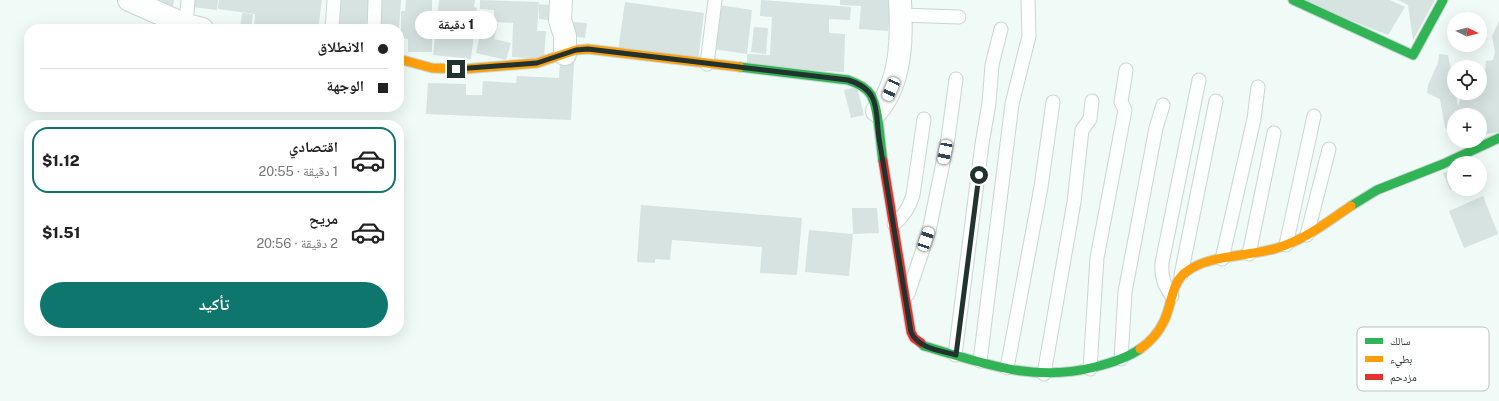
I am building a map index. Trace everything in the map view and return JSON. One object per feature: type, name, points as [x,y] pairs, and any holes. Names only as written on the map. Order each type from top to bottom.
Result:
[{"type":"street","points":[[129,0],[187,24]]},
{"type":"street","points":[[561,0],[560,20],[565,36],[565,54]]},
{"type":"street","points":[[1293,0],[1414,54],[1443,0]]},
{"type":"street","points":[[877,111],[885,101],[891,89],[900,42],[901,7]]},
{"type":"street","points":[[404,60],[432,68],[464,69],[537,63],[576,50],[600,50],[848,80],[859,84],[868,90],[874,100],[877,111],[879,138],[911,332],[914,338],[924,346],[956,355],[1007,368],[1044,374],[1090,369],[1134,353],[1148,342],[1160,329],[1168,313],[1175,285],[1181,275],[1205,263],[1222,258],[1270,251],[1286,245],[1307,235],[1377,190],[1460,158],[1499,138]]},
{"type":"lane","points":[[188,0],[193,24]]},
{"type":"lane","points":[[332,24],[334,0]]},
{"type":"lane","points":[[374,24],[375,0]]},
{"type":"lane","points":[[707,64],[715,0]]},
{"type":"lane","points":[[980,361],[1012,104],[1029,36],[1028,0]]},
{"type":"lane","points":[[901,7],[959,17]]},
{"type":"lane","points":[[956,355],[982,144],[989,103],[992,65],[1001,29]]},
{"type":"lane","points":[[1090,369],[1097,258],[1125,110],[1121,102],[1126,70]]},
{"type":"lane","points":[[906,300],[929,231],[948,138],[956,78]]},
{"type":"lane","points":[[1172,296],[1164,284],[1161,273],[1162,263],[1199,80]]},
{"type":"lane","points":[[1222,258],[1254,119],[1258,87]]},
{"type":"lane","points":[[1044,374],[1074,202],[1082,130],[1090,119],[1092,101]]},
{"type":"lane","points":[[1181,275],[1216,101]]},
{"type":"lane","points":[[1007,368],[1041,187],[1053,102]]},
{"type":"lane","points":[[1121,359],[1125,292],[1156,128],[1163,105]]},
{"type":"lane","points":[[1286,245],[1314,116]]},
{"type":"lane","points":[[894,224],[903,217],[911,201],[924,119]]},
{"type":"lane","points":[[1249,254],[1274,133]]},
{"type":"lane","points":[[1307,235],[1329,150]]},
{"type":"building","points":[[150,0],[174,0],[173,7],[149,4]]},
{"type":"building","points":[[191,0],[218,0],[217,10],[191,7]]},
{"type":"building","points":[[219,0],[322,0],[319,24],[254,24],[255,14],[218,9]]},
{"type":"building","points":[[336,0],[369,0],[367,24],[334,24]]},
{"type":"building","points":[[378,0],[401,0],[399,24],[376,24]]},
{"type":"building","points":[[406,0],[432,0],[432,52],[408,52],[408,39],[404,38],[404,24],[401,24],[401,11],[405,11]]},
{"type":"building","points":[[439,0],[475,0],[474,7],[477,8],[471,59],[433,55]]},
{"type":"building","points":[[480,0],[539,2],[537,31],[546,31],[544,59],[512,57],[513,23],[494,22],[494,10],[480,9]]},
{"type":"building","points":[[761,0],[851,7],[850,20],[829,19],[829,33],[845,34],[844,72],[747,67],[747,54],[770,55],[772,17],[760,16]]},
{"type":"building","points":[[840,0],[891,0],[888,31],[859,29],[861,6],[840,5]]},
{"type":"building","points":[[1299,0],[1390,0],[1405,7],[1388,35]]},
{"type":"building","points":[[1398,0],[1435,0],[1413,40],[1408,5]]},
{"type":"building","points":[[625,2],[704,13],[698,61],[618,51]]},
{"type":"building","points":[[539,4],[549,5],[548,20],[539,19]]},
{"type":"building","points":[[719,5],[752,10],[747,54],[713,49]]},
{"type":"building","points":[[242,13],[253,14],[252,24],[241,24]]},
{"type":"building","points":[[483,20],[498,24],[494,39],[511,43],[506,60],[476,53]]},
{"type":"building","points":[[1499,21],[1499,132],[1487,134],[1487,108],[1447,108],[1447,129],[1445,128],[1440,99],[1427,93],[1428,85],[1438,63],[1439,54],[1448,55],[1449,60],[1447,60],[1447,100],[1457,100],[1458,106],[1460,100],[1487,100],[1487,61],[1493,60],[1495,52],[1492,36]]},
{"type":"building","points":[[573,22],[587,23],[585,38],[571,36]]},
{"type":"building","points":[[754,27],[768,28],[766,54],[751,52]]},
{"type":"building","points":[[560,61],[574,62],[571,120],[426,114],[428,83],[466,84],[466,95],[482,95],[483,81],[516,83],[517,76],[559,78]]},
{"type":"building","points":[[857,87],[864,115],[851,118],[844,90]]},
{"type":"building","points":[[1447,172],[1447,183],[1443,173]]},
{"type":"building","points":[[1483,196],[1498,234],[1464,248],[1449,211]]},
{"type":"building","points":[[641,205],[802,218],[797,275],[760,273],[762,247],[672,240],[670,260],[655,259],[655,263],[637,262]]},
{"type":"building","points":[[852,208],[877,208],[879,233],[853,234]]},
{"type":"building","points":[[809,230],[853,234],[849,276],[805,272]]},
{"type":"traffic: fast","points":[[1293,0],[1413,55],[1443,0]]},
{"type":"traffic: fast","points":[[740,67],[848,80],[858,84],[869,92],[874,101],[879,126],[883,161]]},
{"type":"traffic: fast","points":[[1351,206],[1377,190],[1443,164],[1499,138]]},
{"type":"traffic: fast","points":[[921,343],[924,346],[1008,369],[1050,373],[1095,367],[1124,358],[1140,349]]},
{"type":"traffic: slow","points":[[404,60],[432,68],[464,69],[537,63],[576,50],[588,49],[740,67]]},
{"type":"traffic: slow","points":[[1140,349],[1160,329],[1167,315],[1177,282],[1186,272],[1195,266],[1206,262],[1266,251],[1287,245],[1316,230],[1351,206]]},
{"type":"traffic: jam","points":[[883,161],[911,332],[914,338],[921,343]]},
{"type":"route","points":[[456,69],[537,63],[550,60],[576,50],[588,49],[848,80],[859,84],[868,90],[874,100],[877,111],[879,138],[911,332],[914,338],[924,346],[956,355],[979,175]]}]
